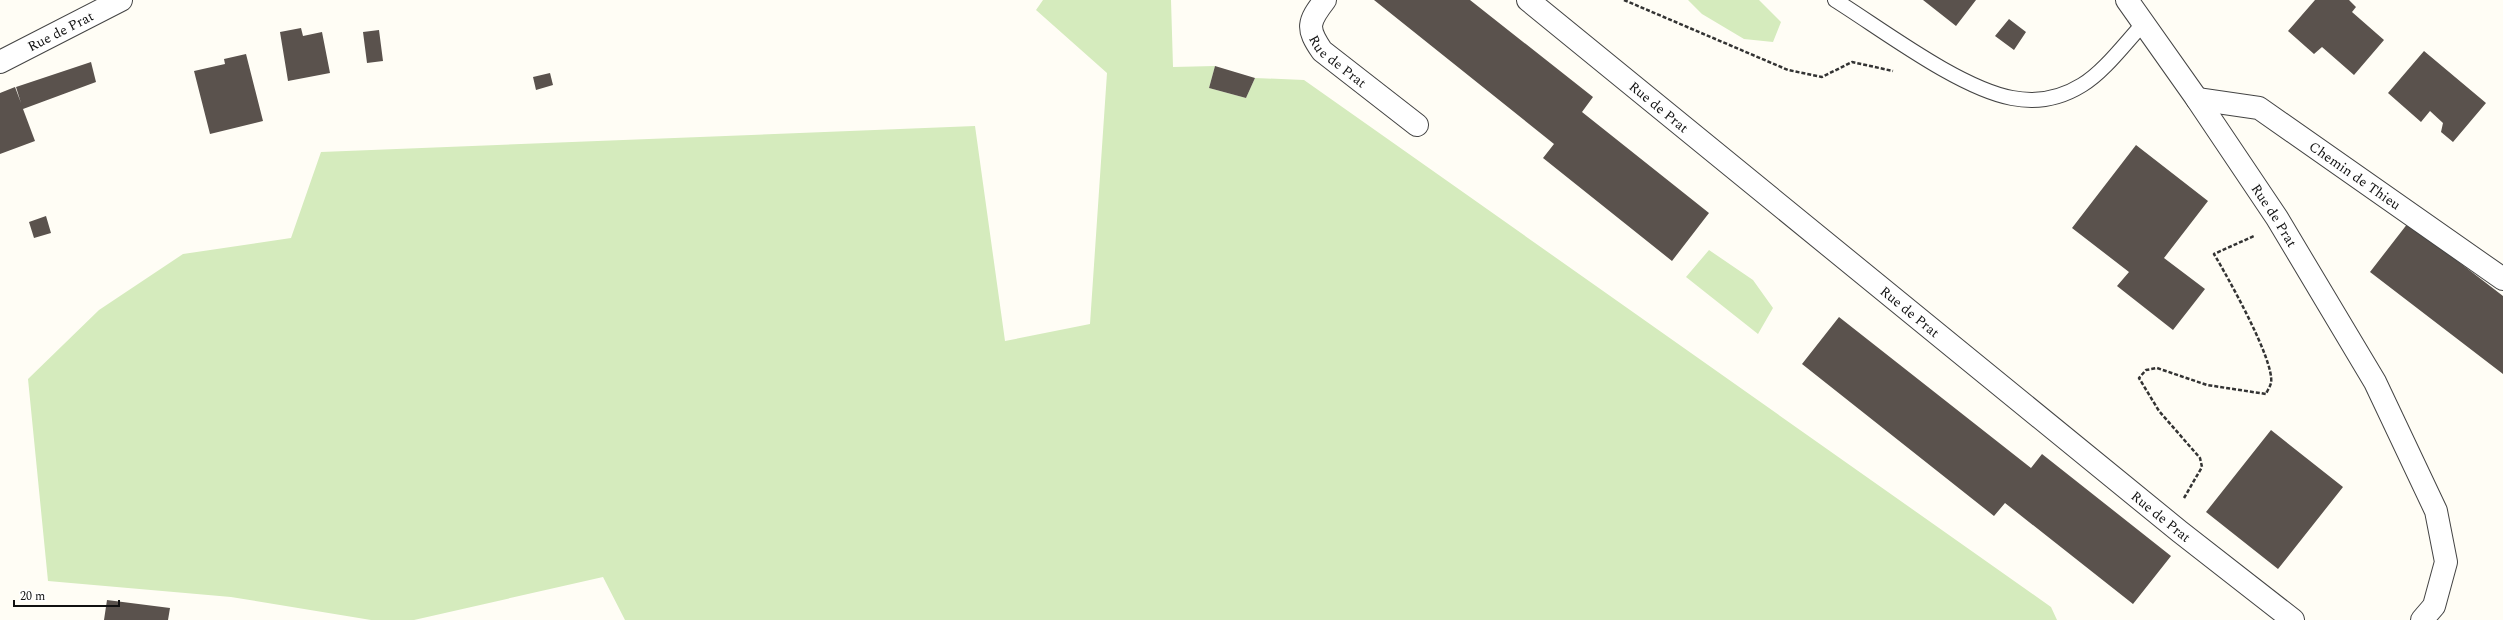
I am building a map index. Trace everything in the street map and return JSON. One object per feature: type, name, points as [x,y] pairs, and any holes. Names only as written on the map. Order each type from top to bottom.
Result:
[{"type":"street","name":"Rue de Prat","points":[[0,62],[121,0]]},
{"type":"street","name":"Rue de Prat","points":[[1325,0],[1313,16],[1311,35],[1322,51],[1417,125]]},
{"type":"street","name":"Rue de Prat","points":[[1528,0],[2168,522],[2293,620]]},
{"type":"street","name":"Rue de Prat","points":[[2128,0],[2197,98],[2280,224],[2375,382],[2436,511],[2446,562],[2434,606],[2422,620]]},
{"type":"street","name":"Chemin de Thieu","points":[[2197,98],[2259,108],[2503,279]]},
{"type":"lane","points":[[1836,0],[1948,71],[1987,90],[2012,98],[2053,99],[2082,85],[2144,23]]},
{"type":"path","points":[[1624,0],[1788,70],[1822,77],[1852,62],[1897,72]]},
{"type":"path","points":[[2168,522],[2202,467],[2200,458],[2159,411],[2139,378],[2146,370],[2157,368],[2207,386],[2266,394],[2271,382],[2269,368],[2245,308],[2214,254],[2280,224]]},
{"type":"green space","points":[[1043,0],[1171,0],[1173,67],[1215,66],[1209,88],[1246,98],[1255,78],[1304,80],[2051,607],[2057,620],[625,620],[603,577],[414,620],[371,620],[231,597],[48,581],[28,379],[99,310],[183,254],[291,238],[321,152],[975,126],[1005,341],[1090,324],[1107,73],[1036,10]]},
{"type":"green space","points":[[1688,0],[1759,0],[1781,22],[1773,42],[1744,39],[1702,14]]},
{"type":"green space","points":[[1709,250],[1753,280],[1773,308],[1758,334],[1686,277]]},
{"type":"building","points":[[1374,0],[1470,0],[1593,97],[1582,112],[1709,213],[1672,261],[1543,158],[1554,144]]},
{"type":"building","points":[[1923,0],[1976,0],[1956,26]]},
{"type":"building","points":[[2315,0],[2349,0],[2356,7],[2352,12],[2384,40],[2354,75],[2322,47],[2314,54],[2288,31]]},
{"type":"building","points":[[2009,19],[2026,32],[2014,50],[1995,36]]},
{"type":"building","points":[[301,28],[303,36],[322,32],[330,73],[288,81],[280,32]]},
{"type":"building","points":[[379,30],[383,61],[367,63],[363,32]]},
{"type":"building","points":[[2424,51],[2486,103],[2453,142],[2441,132],[2443,123],[2430,111],[2421,122],[2388,93]]},
{"type":"building","points":[[246,54],[263,121],[210,134],[194,71],[225,64],[224,59]]},
{"type":"building","points":[[91,62],[96,82],[23,109],[35,141],[0,154],[0,93],[15,87],[21,103],[16,87]]},
{"type":"building","points":[[1215,66],[1255,78],[1246,98],[1209,88]]},
{"type":"building","points":[[550,73],[553,85],[536,90],[533,77]]},
{"type":"building","points":[[2136,145],[2208,201],[2164,258],[2205,289],[2173,330],[2117,286],[2129,272],[2072,228]]},
{"type":"building","points":[[46,216],[51,233],[34,238],[29,222]]},
{"type":"building","points":[[2408,223],[2503,296],[2503,374],[2370,272]]},
{"type":"building","points":[[1839,317],[2031,468],[2042,454],[2171,556],[2133,604],[2005,503],[1994,516],[1802,364]]},
{"type":"building","points":[[2271,430],[2343,487],[2278,569],[2206,512]]},
{"type":"building","points":[[107,600],[170,608],[168,620],[104,620]]}]
